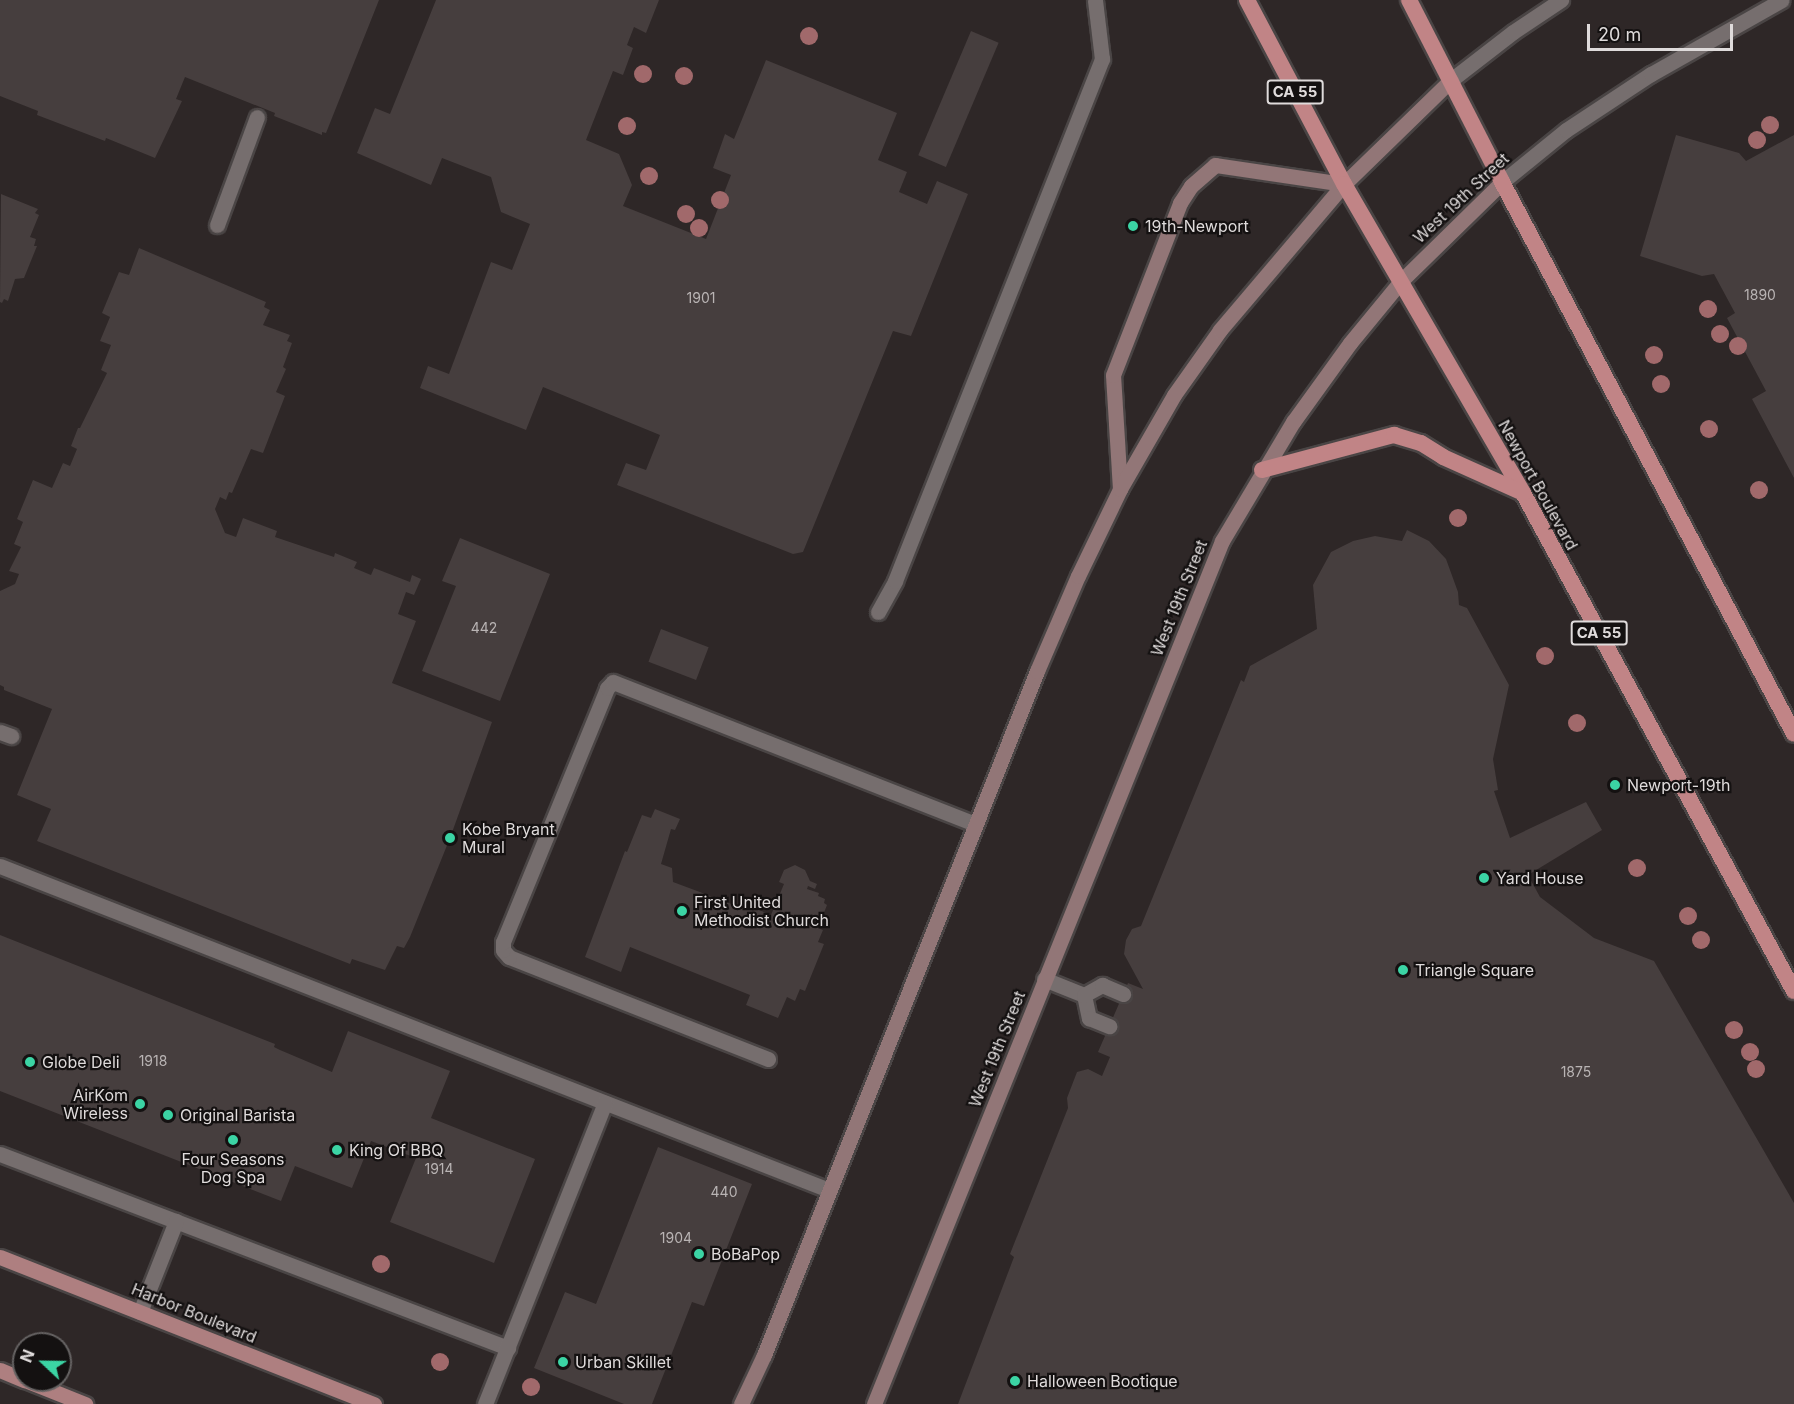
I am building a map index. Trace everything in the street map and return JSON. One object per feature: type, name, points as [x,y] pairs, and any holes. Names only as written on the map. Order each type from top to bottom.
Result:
[{"type":"highway","name":"Newport Boulevard","points":[[1247,0],[1344,184],[1523,493],[1794,991]]},
{"type":"highway","points":[[1409,0],[1502,182],[1794,734]]},
{"type":"highway","points":[[1262,470],[1394,435],[1421,443],[1443,457],[1523,493]]},
{"type":"main road","points":[[741,1404],[764,1355],[975,824],[1065,608],[1120,489],[1174,395],[1220,330],[1344,184],[1451,80]]},
{"type":"main road","points":[[1120,489],[1113,375],[1180,203],[1191,186],[1215,165],[1344,184]]},
{"type":"main road","name":"West 19th Street","points":[[874,1404],[1222,541],[1262,470],[1293,422],[1350,343],[1401,281],[1502,182]]},
{"type":"main road","name":"Harbor Boulevard","points":[[0,1257],[374,1404]]},
{"type":"main road","points":[[54,1392],[85,1404]]},
{"type":"street","points":[[878,612],[896,582],[1102,59],[1095,0]]},
{"type":"street","points":[[1451,80],[1513,32],[1561,0]]},
{"type":"street","name":"West 19th Street","points":[[1502,182],[1566,130],[1651,74],[1782,0]]},
{"type":"street","points":[[217,225],[257,117]]},
{"type":"street","points":[[768,1059],[509,957],[503,950],[503,942],[607,688],[613,682],[975,824]]},
{"type":"street","points":[[0,866],[828,1190]]},
{"type":"street","points":[[1044,979],[1084,995]]},
{"type":"street","points":[[1084,995],[1102,985],[1123,994]]},
{"type":"street","points":[[1084,995],[1089,1018],[1109,1026]]},
{"type":"street","points":[[485,1404],[605,1103]]},
{"type":"street","points":[[0,1154],[508,1348]]},
{"type":"street","points":[[140,1312],[176,1221]]},
{"type":"building","points":[[0,0],[379,0],[326,133],[322,132],[322,135],[274,116],[275,113],[185,77],[176,99],[182,101],[155,158],[106,138],[105,141],[37,115],[38,111],[0,96]]},
{"type":"building","points":[[436,0],[659,0],[646,33],[634,27],[627,45],[633,48],[623,75],[613,71],[586,140],[619,154],[632,185],[623,206],[706,239],[731,175],[713,168],[725,134],[734,139],[766,60],[897,113],[878,160],[907,172],[899,192],[927,204],[937,181],[968,194],[911,336],[893,331],[803,552],[793,554],[617,485],[626,463],[646,470],[660,435],[543,387],[526,430],[420,388],[428,366],[449,374],[491,262],[512,270],[530,224],[501,212],[491,177],[442,158],[431,185],[357,153],[375,108],[390,114]]},
{"type":"building","points":[[971,31],[999,43],[946,167],[918,155]]},
{"type":"building","points":[[1676,135],[1739,153],[1746,161],[1794,135],[1794,478],[1752,399],[1766,391],[1727,318],[1735,313],[1714,274],[1702,276],[1640,256]]},
{"type":"building","points":[[1,194],[38,209],[35,213],[39,215],[30,237],[36,239],[34,246],[37,246],[24,278],[15,279],[8,301],[4,299],[2,303],[0,302]]},
{"type":"building","points":[[139,248],[266,302],[264,307],[270,310],[263,325],[290,335],[287,341],[292,343],[283,367],[286,369],[276,392],[285,396],[263,453],[251,449],[232,493],[229,492],[226,500],[220,497],[215,509],[225,533],[236,537],[243,518],[277,531],[275,537],[334,557],[335,553],[357,562],[354,568],[371,575],[374,568],[410,582],[412,575],[421,579],[414,595],[406,592],[398,614],[416,621],[392,683],[492,722],[450,838],[410,937],[404,948],[397,946],[385,970],[352,959],[350,964],[37,841],[51,809],[17,795],[52,709],[4,690],[4,687],[0,685],[0,591],[15,584],[19,574],[9,571],[21,547],[14,544],[23,522],[17,519],[33,480],[52,488],[63,463],[70,466],[77,449],[71,446],[78,428],[107,373],[101,370],[111,345],[100,341],[110,317],[102,313],[119,272],[129,275]]},
{"type":"building","name":"Triangle Square","points":[[1407,530],[1429,541],[1446,559],[1458,592],[1459,605],[1467,608],[1509,685],[1493,759],[1498,790],[1494,791],[1510,838],[1586,802],[1602,830],[1528,875],[1540,897],[1594,938],[1654,961],[1794,1203],[1794,1404],[958,1404],[1014,1257],[1010,1254],[1068,1108],[1067,1098],[1077,1072],[1088,1069],[1102,1076],[1110,1057],[1098,1052],[1128,983],[1143,989],[1124,954],[1126,940],[1132,929],[1141,926],[1241,680],[1244,682],[1250,666],[1317,629],[1313,585],[1331,552],[1353,541],[1375,536],[1402,541]]},
{"type":"building","points":[[460,538],[550,574],[500,701],[422,671],[456,586],[442,581]]},
{"type":"building","points":[[661,629],[709,647],[696,680],[648,662]]},
{"type":"building","name":"First United Methodist Church","points":[[655,809],[680,819],[675,830],[671,829],[661,864],[672,868],[673,882],[740,907],[742,903],[771,915],[784,884],[779,882],[784,870],[795,865],[805,870],[810,881],[817,884],[815,889],[808,886],[807,889],[819,893],[818,896],[825,899],[824,903],[827,905],[818,928],[823,930],[818,942],[824,944],[805,991],[800,989],[795,1001],[787,997],[778,1018],[746,1005],[750,995],[630,947],[621,972],[585,957],[625,851],[627,852],[642,815],[651,818]]},
{"type":"building","points":[[0,935],[275,1044],[274,1047],[280,1050],[332,1072],[348,1031],[450,1071],[431,1118],[535,1159],[494,1263],[390,1222],[416,1158],[371,1141],[352,1188],[295,1166],[281,1201],[0,1091]]},
{"type":"building","points":[[658,1147],[752,1184],[704,1306],[692,1302],[652,1404],[624,1404],[534,1368],[565,1292],[596,1304]]},
{"type":"place","name":"19th-Newport","points":[[1133,226]]},
{"type":"place","name":"Newport-19th","points":[[1615,785]]},
{"type":"place","name":"Kobe Bryant Mural","points":[[450,838]]},
{"type":"place","name":"Yard House","points":[[1484,878]]},
{"type":"place","name":"First United Methodist Church","points":[[682,911]]},
{"type":"place","name":"Triangle Square","points":[[1403,970]]},
{"type":"place","name":"Globe Deli","points":[[30,1062]]},
{"type":"place","name":"AirKom Wireless","points":[[140,1104]]},
{"type":"place","name":"Original Barista","points":[[168,1115]]},
{"type":"place","name":"Four Seasons Dog Spa","points":[[233,1140]]},
{"type":"place","name":"King Of BBQ","points":[[337,1150]]},
{"type":"place","name":"BoBaPop","points":[[699,1254]]},
{"type":"place","name":"Urban Skillet","points":[[563,1362]]},
{"type":"place","name":"Halloween Bootique","points":[[1015,1381]]}]
